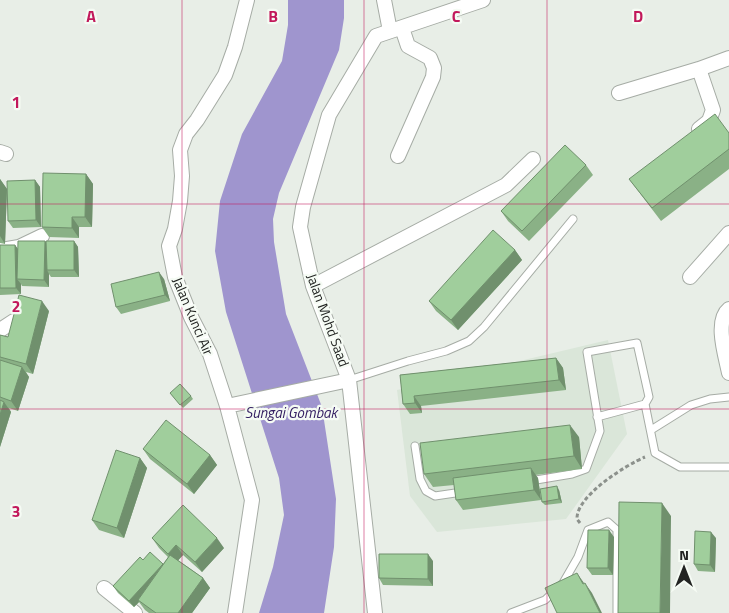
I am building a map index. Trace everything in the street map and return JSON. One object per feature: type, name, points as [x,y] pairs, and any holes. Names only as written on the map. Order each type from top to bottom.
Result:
[{"type":"street","name":"Jalan Kunci Air","points":[[235,613],[252,500],[234,405],[191,317],[175,277],[169,246],[175,229],[180,201],[182,176],[180,150],[186,134],[225,75],[235,48],[247,0]]},
{"type":"street","points":[[384,0],[396,29],[408,46],[430,58],[434,68],[433,77],[398,156]]},
{"type":"street","name":"Jalan Mohd Saad","points":[[375,613],[346,380],[313,286],[300,227],[303,207],[329,115],[376,36],[482,0]]},
{"type":"street","points":[[619,93],[729,58]]},
{"type":"street","points":[[687,138],[709,121],[713,110],[699,69]]},
{"type":"street","points":[[313,286],[506,184],[533,159]]},
{"type":"street","points":[[690,277],[729,233]]},
{"type":"street","points":[[0,250],[19,247],[42,236]]},
{"type":"street","points":[[729,309],[725,312],[721,332],[729,373]]},
{"type":"street","points":[[0,330],[14,321]]},
{"type":"street","points":[[234,405],[346,380]]},
{"type":"street","points":[[104,588],[135,613]]},
{"type":"lane","points":[[346,380],[446,351],[469,341],[484,327],[573,219]]},
{"type":"lane","points":[[523,482],[572,474],[586,469],[600,431],[587,352],[637,343],[649,397],[645,404],[655,453],[680,467],[729,468]]},
{"type":"lane","points":[[650,430],[691,405],[710,399],[729,397]]},
{"type":"lane","points":[[597,417],[645,404]]},
{"type":"lane","points":[[415,446],[420,479],[426,491],[436,496],[474,490]]},
{"type":"lane","points":[[511,613],[545,600],[563,583],[578,557],[588,530],[608,522],[617,530],[617,613]]},
{"type":"path","points":[[577,519],[578,510],[602,483],[613,474],[655,453]]},
{"type":"shaded area","points":[[608,340],[627,434],[566,519],[437,532],[410,496],[397,390]]},
{"type":"water","name":"Sungai Gombak","points":[[288,0],[344,0],[344,18],[339,50],[279,193],[273,219],[274,242],[286,314],[322,407],[336,499],[334,547],[324,613],[259,613],[273,567],[284,515],[279,478],[226,312],[215,251],[220,201],[242,134],[282,61],[288,25]]},
{"type":"building","points":[[715,114],[729,133],[729,149],[652,208],[629,179]]},
{"type":"building","points":[[565,145],[586,165],[522,231],[501,211]]},
{"type":"building","points":[[43,173],[86,174],[85,217],[72,217],[72,228],[42,227]]},
{"type":"building","points":[[35,180],[36,220],[8,221],[7,181]]},
{"type":"building","points":[[493,230],[515,250],[451,320],[429,301]]},
{"type":"building","points":[[18,241],[45,241],[44,280],[17,279]]},
{"type":"building","points":[[46,241],[74,241],[74,270],[47,270]]},
{"type":"building","points":[[0,245],[15,245],[16,288],[0,288]]},
{"type":"building","points":[[159,272],[165,295],[116,307],[111,284]]},
{"type":"building","points":[[19,295],[42,301],[26,364],[0,357],[0,335],[8,337]]},
{"type":"building","points":[[556,358],[559,380],[414,396],[415,403],[403,404],[400,375]]},
{"type":"building","points":[[0,360],[22,367],[11,401],[0,397]]},
{"type":"building","points":[[180,384],[191,396],[180,405],[170,393]]},
{"type":"building","points":[[0,400],[4,402],[0,415]]},
{"type":"building","points":[[166,420],[210,455],[187,484],[143,449]]},
{"type":"building","points":[[570,425],[574,456],[424,474],[420,443]]},
{"type":"building","points":[[116,450],[140,458],[117,528],[92,520]]},
{"type":"building","points":[[531,468],[534,490],[456,500],[453,478]]},
{"type":"building","points":[[557,486],[559,499],[542,502],[540,489]]},
{"type":"building","points":[[619,502],[662,503],[660,613],[618,613]]},
{"type":"building","points":[[183,505],[217,538],[195,562],[176,545],[168,554],[152,538]]},
{"type":"building","points":[[588,530],[609,530],[608,568],[587,568]]},
{"type":"building","points":[[695,531],[711,532],[710,565],[694,564]]},
{"type":"building","points":[[150,552],[163,564],[129,601],[113,586],[140,557],[143,560]]},
{"type":"building","points":[[379,554],[428,554],[428,579],[379,578]]},
{"type":"building","points":[[170,555],[203,578],[178,613],[156,613],[138,600]]},
{"type":"building","points":[[577,573],[583,584],[585,583],[600,613],[557,613],[545,588]]}]
